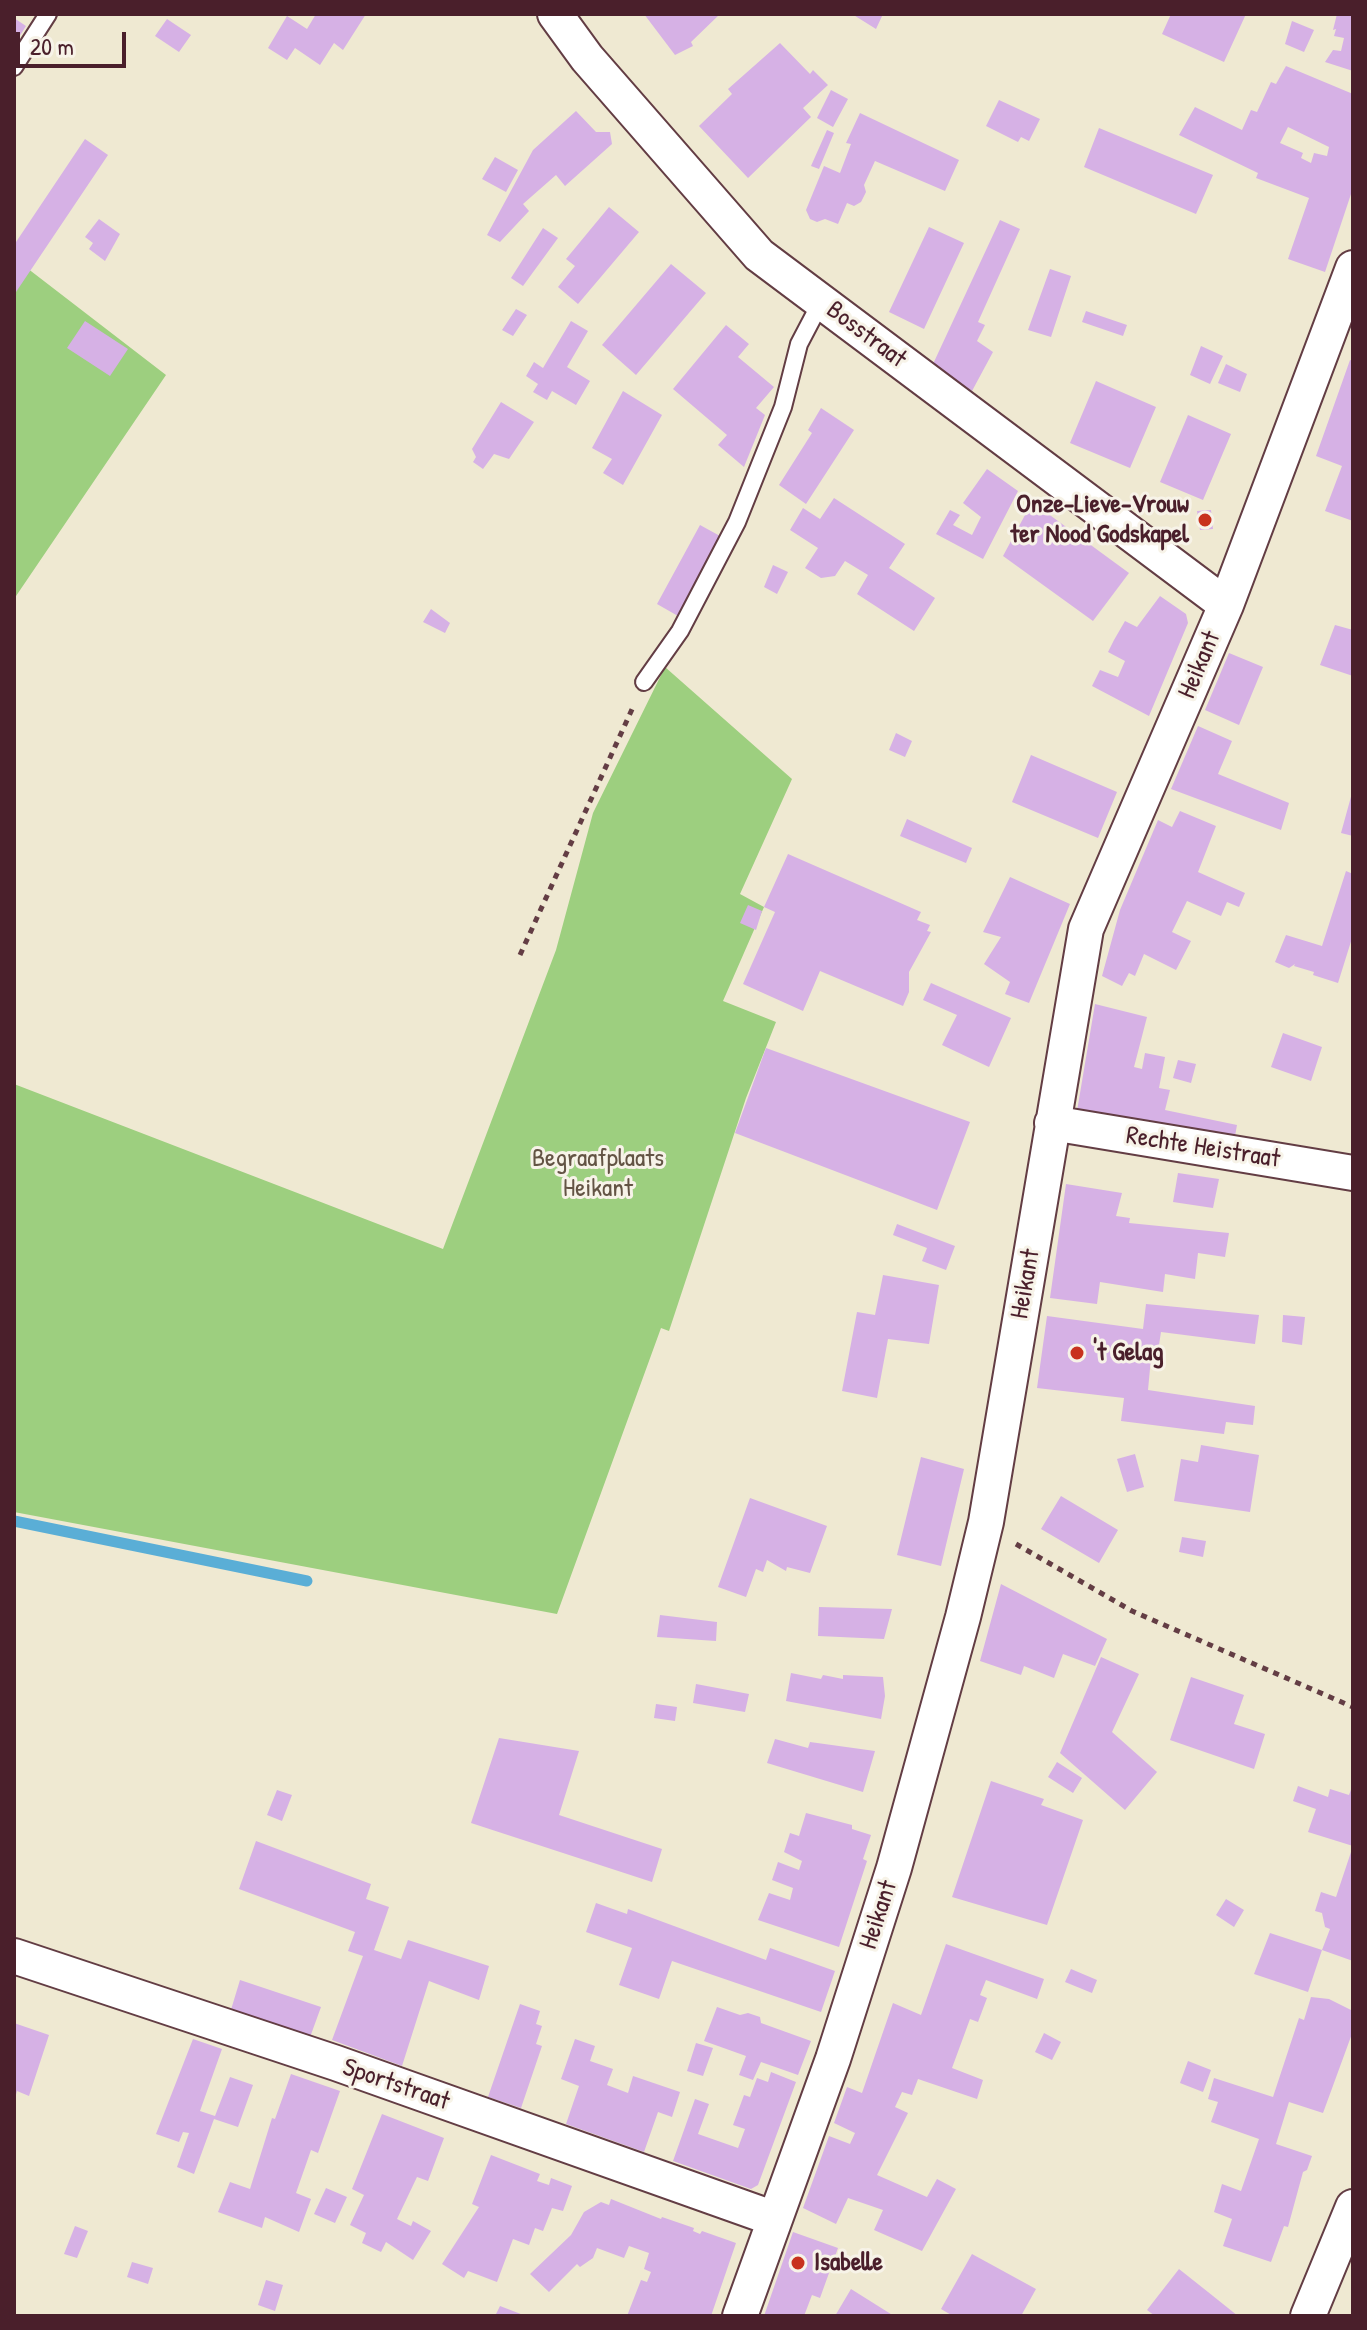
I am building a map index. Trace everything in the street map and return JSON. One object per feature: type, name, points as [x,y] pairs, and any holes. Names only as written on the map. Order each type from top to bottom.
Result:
[{"type":"street","name":"Bosstraat","points":[[555,14],[587,58],[759,255],[1226,605]]},
{"type":"street","name":"Heikant","points":[[740,2316],[833,2059],[894,1868],[985,1525],[1086,929],[1226,605],[1353,268]]},
{"type":"street","name":"Rechte Heistraat","points":[[1052,1123],[1353,1173]]},
{"type":"street","name":"Sportstraat","points":[[14,1956],[336,2063],[775,2219]]},
{"type":"street","points":[[1308,2316],[1353,2207]]},
{"type":"lane","points":[[14,67],[48,14]]},
{"type":"lane","points":[[644,682],[680,631],[737,522],[783,407],[799,344],[821,302]]},
{"type":"path","points":[[520,955],[644,682]]},
{"type":"path","points":[[985,1525],[1132,1611],[1353,1707]]},
{"type":"green space","points":[[14,258],[166,375],[14,599]]},
{"type":"green space","name":"Begraafplaats Heikant","points":[[665,667],[792,779],[740,894],[764,907],[723,1001],[776,1022],[746,1098],[669,1331],[661,1328],[557,1614],[14,1512],[14,1084],[443,1249],[556,950],[593,813]]},
{"type":"building","points":[[316,14],[366,14],[343,50],[334,43],[320,65],[295,48],[287,60],[268,48],[287,16],[307,29]]},
{"type":"building","points":[[644,14],[720,14],[691,42],[693,46],[675,55]]},
{"type":"building","points":[[852,14],[883,14],[876,29]]},
{"type":"building","points":[[1171,14],[1246,14],[1224,62],[1162,34]]},
{"type":"building","points":[[1337,14],[1353,14],[1353,71],[1325,62],[1333,50],[1341,51],[1344,38],[1334,36],[1336,29],[1333,30]]},
{"type":"building","points":[[14,18],[26,26],[14,45]]},
{"type":"building","points":[[167,19],[191,35],[179,52],[155,36]]},
{"type":"building","points":[[1292,21],[1314,30],[1304,52],[1285,44]]},
{"type":"building","points":[[780,43],[810,74],[813,70],[828,85],[803,108],[811,117],[748,178],[699,126],[732,94],[728,89]]},
{"type":"building","points":[[1286,66],[1353,94],[1353,188],[1325,272],[1288,259],[1309,198],[1256,178],[1258,173],[1179,135],[1195,107],[1242,130],[1251,110],[1257,112],[1271,82],[1276,84]],"holes":[[[1288,127],[1329,147],[1327,156],[1314,153],[1311,163],[1301,158],[1303,153],[1280,143]]]},
{"type":"building","points":[[831,90],[848,99],[833,127],[817,118]]},
{"type":"building","points":[[999,100],[1040,119],[1029,141],[1021,137],[1018,142],[986,126]]},
{"type":"building","points":[[576,111],[596,132],[610,132],[612,144],[565,186],[556,175],[523,204],[529,211],[500,242],[487,235],[533,150]]},
{"type":"building","points":[[860,113],[959,160],[945,191],[875,161],[864,185],[866,192],[861,202],[854,206],[847,203],[838,224],[825,219],[817,222],[810,219],[806,210],[824,166],[840,173],[851,144],[846,143]]},
{"type":"building","points":[[1099,128],[1213,175],[1196,214],[1084,167]]},
{"type":"building","points":[[827,130],[834,133],[819,169],[811,166]]},
{"type":"building","points":[[85,139],[108,155],[14,295],[14,245]]},
{"type":"building","points":[[495,157],[518,170],[506,192],[482,179]]},
{"type":"building","points":[[609,207],[639,232],[578,304],[558,287],[575,266],[566,259]]},
{"type":"building","points":[[99,219],[120,234],[105,261],[89,249],[93,243],[85,237]]},
{"type":"building","points":[[1000,220],[1020,229],[978,322],[985,325],[977,341],[993,352],[972,391],[933,364]]},
{"type":"building","points":[[929,227],[964,243],[924,329],[889,312]]},
{"type":"building","points":[[543,228],[558,238],[523,286],[511,278]]},
{"type":"building","points":[[671,264],[706,293],[636,375],[602,345]]},
{"type":"building","points":[[1050,269],[1071,276],[1051,337],[1028,330]]},
{"type":"building","points":[[516,309],[527,315],[513,336],[502,330]]},
{"type":"building","points":[[1086,311],[1127,325],[1123,336],[1082,322]]},
{"type":"building","points":[[85,321],[128,349],[110,376],[67,348]]},
{"type":"building","points":[[571,321],[588,331],[567,367],[590,381],[576,405],[552,391],[547,400],[533,392],[538,384],[526,376],[534,362],[543,368]]},
{"type":"building","points":[[726,325],[749,344],[738,357],[774,387],[756,408],[765,415],[744,467],[718,445],[727,435],[673,389]]},
{"type":"building","points":[[1201,346],[1223,356],[1210,384],[1190,375]]},
{"type":"building","points":[[1350,360],[1353,361],[1353,521],[1325,511],[1342,466],[1316,456]]},
{"type":"building","points":[[1226,364],[1247,374],[1240,392],[1218,383]]},
{"type":"building","points":[[1096,381],[1156,407],[1130,468],[1070,443]]},
{"type":"building","points":[[623,391],[662,415],[623,485],[603,473],[612,459],[592,448]]},
{"type":"building","points":[[501,402],[534,422],[509,459],[494,454],[483,469],[473,462],[476,457],[472,449]]},
{"type":"building","points":[[821,408],[854,430],[806,504],[779,485],[812,433],[808,430]]},
{"type":"building","points":[[1188,415],[1231,434],[1203,500],[1160,482]]},
{"type":"building","points":[[987,469],[1018,491],[983,559],[936,534],[950,510],[960,515],[953,525],[972,535],[981,517],[963,503]]},
{"type":"building","points":[[834,498],[905,544],[889,568],[935,598],[914,631],[857,594],[868,575],[845,561],[835,576],[821,578],[805,568],[818,548],[790,530],[803,508],[820,519]]},
{"type":"building","points":[[1032,502],[1129,573],[1093,621],[1003,556]]},
{"type":"building","name":"Onze-Lieve-Vrouw ter Nood Godskapel","points":[[1211,510],[1213,529],[1200,530],[1197,511]]},
{"type":"building","points":[[700,525],[720,536],[678,616],[657,604]]},
{"type":"building","points":[[773,565],[788,572],[777,594],[764,587]]},
{"type":"building","points":[[1160,596],[1186,614],[1188,623],[1149,716],[1092,686],[1100,670],[1118,677],[1125,661],[1108,652],[1114,640],[1125,621],[1137,627]]},
{"type":"building","points":[[431,609],[450,623],[445,633],[423,622]]},
{"type":"building","points":[[1335,625],[1353,630],[1353,676],[1320,665]]},
{"type":"building","points":[[1229,653],[1263,667],[1239,725],[1205,710]]},
{"type":"building","points":[[1198,726],[1232,741],[1218,774],[1289,803],[1281,830],[1171,789]]},
{"type":"building","points":[[896,733],[912,741],[905,757],[889,750]]},
{"type":"building","points":[[1031,755],[1117,792],[1098,838],[1012,802]]},
{"type":"building","points":[[1353,793],[1353,836],[1341,833]]},
{"type":"building","points":[[1180,811],[1216,826],[1198,872],[1245,893],[1239,907],[1227,902],[1221,916],[1187,901],[1172,932],[1191,941],[1176,970],[1144,954],[1135,976],[1129,973],[1122,986],[1102,976],[1120,910],[1158,820],[1172,827]]},
{"type":"building","points":[[907,819],[972,848],[966,863],[900,836]]},
{"type":"building","points":[[788,854],[921,912],[917,920],[930,925],[927,931],[931,932],[909,972],[909,992],[903,1006],[820,971],[803,1011],[743,984],[775,912],[764,907]]},
{"type":"building","points":[[1346,871],[1353,874],[1353,935],[1338,983],[1313,975],[1314,972],[1295,964],[1289,968],[1275,962],[1286,935],[1322,946]]},
{"type":"building","points":[[1010,877],[1070,904],[1029,1003],[1005,994],[1010,982],[984,964],[1001,937],[983,932]]},
{"type":"building","points":[[748,905],[762,911],[756,930],[740,923]]},
{"type":"building","points":[[931,983],[1011,1018],[989,1067],[942,1045],[957,1015],[923,1000]]},
{"type":"building","points":[[1095,1004],[1147,1017],[1134,1067],[1142,1069],[1145,1053],[1165,1057],[1159,1088],[1170,1090],[1165,1110],[1237,1125],[1233,1147],[1077,1111]]},
{"type":"building","points":[[1283,1033],[1322,1047],[1311,1081],[1271,1067]]},
{"type":"building","points":[[766,1048],[970,1122],[937,1210],[735,1133]]},
{"type":"building","points":[[1178,1060],[1196,1064],[1191,1083],[1173,1078]]},
{"type":"building","points":[[1178,1173],[1219,1179],[1213,1208],[1173,1202]]},
{"type":"building","points":[[1066,1184],[1122,1193],[1116,1216],[1130,1218],[1129,1223],[1229,1233],[1225,1257],[1198,1253],[1195,1279],[1165,1274],[1163,1292],[1100,1282],[1097,1304],[1050,1298]]},
{"type":"building","points":[[897,1224],[955,1246],[946,1270],[922,1261],[927,1248],[893,1235]]},
{"type":"building","points":[[883,1275],[939,1285],[929,1344],[888,1339],[877,1398],[842,1391],[857,1312],[875,1315]]},
{"type":"building","points":[[1146,1304],[1259,1315],[1255,1344],[1161,1332],[1157,1358],[1151,1358],[1148,1390],[1255,1406],[1253,1425],[1226,1422],[1224,1434],[1121,1421],[1124,1398],[1037,1388],[1047,1316],[1143,1329]]},
{"type":"building","points":[[1283,1315],[1305,1317],[1302,1345],[1282,1342]]},
{"type":"building","points":[[1201,1445],[1259,1455],[1250,1512],[1174,1501],[1181,1459],[1198,1462]]},
{"type":"building","points":[[1135,1454],[1144,1487],[1127,1492],[1117,1459]]},
{"type":"building","points":[[921,1457],[964,1469],[941,1566],[897,1555]]},
{"type":"building","points":[[1061,1496],[1118,1530],[1099,1563],[1041,1529]]},
{"type":"building","points":[[750,1498],[827,1526],[810,1573],[787,1567],[786,1571],[767,1560],[763,1572],[756,1569],[746,1597],[718,1587]]},
{"type":"building","points":[[1182,1537],[1206,1541],[1203,1557],[1179,1552]]},
{"type":"building","points":[[1001,1584],[1107,1639],[1095,1666],[1063,1654],[1054,1678],[1024,1666],[1021,1675],[980,1661]]},
{"type":"building","points":[[819,1607],[892,1609],[884,1639],[818,1636]]},
{"type":"building","points":[[660,1615],[717,1622],[716,1641],[657,1637]]},
{"type":"building","points":[[1101,1657],[1139,1674],[1112,1732],[1157,1772],[1125,1810],[1060,1753]]},
{"type":"building","points":[[791,1673],[821,1679],[823,1675],[843,1679],[843,1675],[883,1677],[885,1696],[881,1719],[786,1701]]},
{"type":"building","points":[[1191,1677],[1244,1695],[1234,1724],[1265,1734],[1254,1769],[1170,1740]]},
{"type":"building","points":[[696,1684],[749,1694],[745,1712],[693,1703]]},
{"type":"building","points":[[656,1704],[677,1707],[675,1721],[654,1718]]},
{"type":"building","points":[[499,1738],[579,1751],[559,1815],[662,1849],[652,1882],[471,1823]]},
{"type":"building","points":[[775,1739],[808,1748],[810,1742],[875,1751],[863,1792],[767,1763]]},
{"type":"building","points":[[1057,1762],[1082,1778],[1073,1793],[1048,1777]]},
{"type":"building","points":[[991,1781],[1044,1799],[1041,1805],[1083,1820],[1047,1925],[952,1897]]},
{"type":"building","points":[[1353,1784],[1353,1846],[1308,1832],[1316,1809],[1293,1801],[1298,1786],[1328,1797],[1330,1789],[1349,1795]]},
{"type":"building","points":[[277,1790],[292,1795],[282,1821],[267,1815]]},
{"type":"building","points":[[806,1813],[852,1825],[852,1829],[871,1835],[863,1859],[867,1861],[839,1947],[758,1920],[769,1893],[790,1900],[793,1888],[772,1880],[778,1862],[799,1870],[802,1861],[784,1852],[790,1833],[799,1836]]},
{"type":"building","points":[[256,1841],[371,1884],[366,1899],[389,1907],[374,1950],[401,1959],[408,1940],[489,1966],[479,2000],[429,1981],[402,2066],[332,2040],[363,1956],[348,1951],[355,1932],[239,1889]]},
{"type":"building","points":[[1352,1849],[1353,1961],[1322,1950],[1330,1929],[1325,1927],[1322,1913],[1315,1911],[1321,1892],[1336,1897]]},
{"type":"building","points":[[1226,1899],[1244,1910],[1234,1927],[1216,1915]]},
{"type":"building","points":[[596,1903],[627,1914],[628,1909],[766,1960],[770,1948],[835,1971],[821,2012],[672,1961],[659,1999],[619,1985],[632,1948],[586,1932]]},
{"type":"building","points":[[1270,1933],[1322,1950],[1308,1992],[1254,1974]]},
{"type":"building","points":[[946,1944],[1044,1979],[1037,1999],[986,1980],[980,1995],[987,1998],[978,2022],[970,2019],[952,2068],[983,2080],[977,2099],[918,2079],[912,2095],[902,2092],[895,2107],[908,2113],[877,2175],[927,2197],[937,2179],[956,2189],[922,2251],[874,2230],[883,2210],[848,2198],[836,2224],[803,2208],[829,2136],[850,2144],[855,2133],[834,2123],[847,2087],[862,2093],[893,2003],[921,2015]]},
{"type":"building","points":[[1071,1969],[1097,1980],[1092,1993],[1065,1982]]},
{"type":"building","points":[[240,1980],[321,2007],[309,2040],[230,2013]]},
{"type":"building","points":[[1311,1997],[1329,1999],[1353,2011],[1353,2031],[1323,2113],[1289,2102],[1276,2144],[1312,2156],[1307,2170],[1303,2172],[1288,2227],[1284,2226],[1271,2262],[1223,2246],[1232,2219],[1214,2212],[1222,2184],[1241,2191],[1259,2139],[1211,2122],[1218,2102],[1208,2099],[1214,2078],[1273,2097],[1299,2018],[1304,2020]]},
{"type":"building","points":[[520,2004],[540,2011],[536,2024],[542,2026],[536,2044],[542,2046],[521,2108],[488,2097]]},
{"type":"building","points":[[717,2007],[740,2015],[748,2013],[760,2017],[761,2023],[811,2041],[798,2075],[761,2062],[753,2080],[739,2075],[746,2056],[704,2041]]},
{"type":"building","points":[[14,2023],[49,2035],[29,2096],[17,2091],[15,2098]]},
{"type":"building","points":[[1044,2033],[1061,2042],[1052,2060],[1035,2052]]},
{"type":"building","points":[[193,2039],[222,2049],[200,2111],[215,2116],[230,2077],[253,2085],[238,2127],[214,2119],[194,2174],[177,2167],[189,2133],[183,2132],[179,2142],[156,2134]]},
{"type":"building","points":[[575,2039],[595,2046],[590,2061],[613,2069],[607,2085],[628,2093],[633,2076],[680,2092],[672,2117],[658,2112],[644,2152],[566,2124],[579,2086],[561,2079]]},
{"type":"building","points":[[696,2043],[713,2048],[703,2076],[687,2071]]},
{"type":"building","points":[[1188,2061],[1211,2070],[1203,2092],[1180,2083]]},
{"type":"building","points":[[771,2072],[796,2082],[758,2185],[751,2189],[673,2161],[695,2099],[709,2104],[698,2134],[738,2148],[745,2129],[733,2125],[744,2095],[750,2097],[757,2078],[768,2082]]},
{"type":"building","points":[[291,2074],[340,2091],[318,2153],[311,2150],[296,2193],[311,2199],[299,2232],[265,2217],[262,2228],[218,2212],[230,2182],[250,2189],[272,2118],[275,2119]]},
{"type":"building","points":[[382,2114],[444,2138],[428,2181],[417,2177],[397,2219],[411,2226],[413,2221],[431,2231],[413,2260],[386,2242],[381,2252],[362,2243],[366,2233],[350,2225],[364,2195],[352,2189]]},
{"type":"building","points":[[491,2155],[540,2174],[537,2181],[549,2185],[551,2178],[572,2186],[563,2211],[552,2208],[543,2231],[535,2228],[529,2245],[513,2239],[497,2282],[468,2271],[464,2278],[442,2264],[479,2207],[472,2204]]},
{"type":"building","points":[[326,2188],[347,2197],[335,2223],[314,2214]]},
{"type":"building","points":[[611,2199],[694,2228],[693,2231],[700,2234],[702,2231],[736,2243],[711,2316],[627,2316],[641,2280],[647,2282],[651,2272],[644,2269],[649,2253],[629,2246],[624,2258],[597,2248],[593,2258],[580,2267],[577,2264],[549,2292],[530,2274],[571,2235],[584,2212],[601,2202],[609,2205]]},
{"type":"building","points":[[75,2226],[88,2231],[77,2258],[64,2254]]},
{"type":"building","points":[[793,2232],[838,2248],[820,2298],[812,2295],[804,2316],[764,2316]]},
{"type":"building","points":[[972,2254],[1036,2289],[1021,2316],[953,2316],[941,2309]]},
{"type":"building","points":[[132,2262],[153,2268],[148,2284],[127,2277]]},
{"type":"building","points":[[1179,2269],[1238,2316],[1155,2316],[1147,2310]]},
{"type":"building","points":[[266,2280],[283,2285],[275,2311],[258,2305]]},
{"type":"building","points":[[851,2289],[894,2316],[835,2316]]},
{"type":"building","points":[[500,2306],[526,2316],[495,2316]]},
{"type":"waterway","points":[[14,1521],[307,1581]]},
{"type":"place","name":"Onze-Lieve-Vrouw ter Nood Godskapel","points":[[1205,520]]},
{"type":"place","name":"'t Gelag","points":[[1077,1353]]},
{"type":"place","name":"Isabelle","points":[[798,2263]]}]
